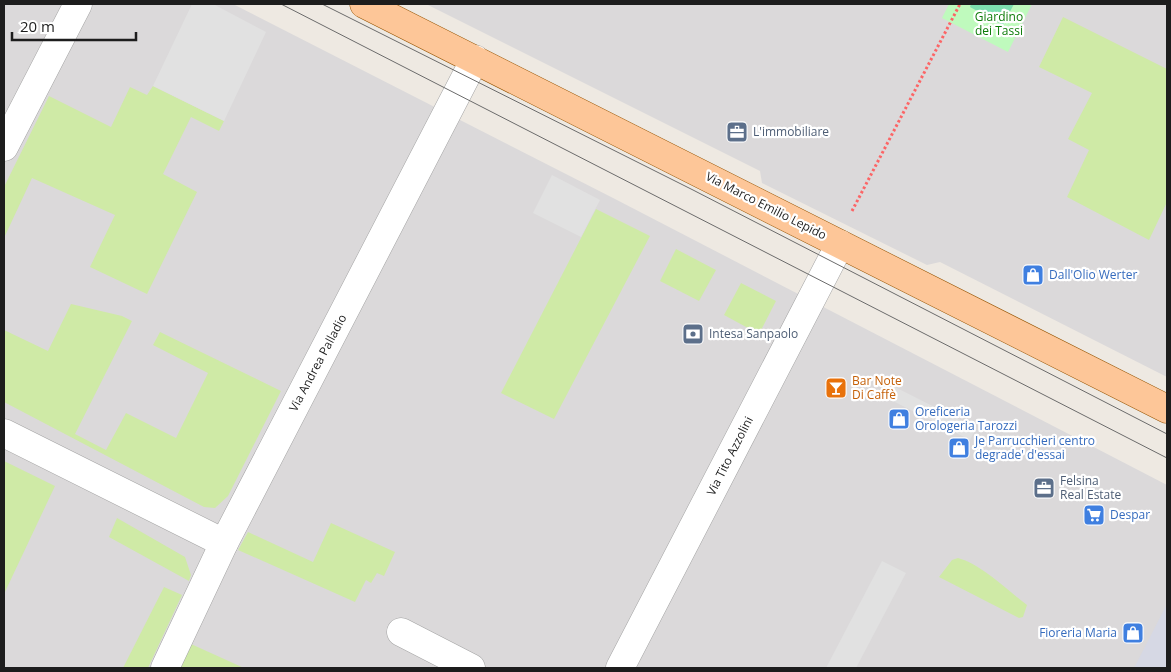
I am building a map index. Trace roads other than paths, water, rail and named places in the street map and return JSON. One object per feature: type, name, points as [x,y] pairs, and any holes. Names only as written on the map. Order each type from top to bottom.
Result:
[{"type":"main road","name":"Via Marco Emilio Lepido","points":[[364,4],[1167,409]]},
{"type":"lane","points":[[4,147],[78,4]]},
{"type":"lane","name":"Via Andrea Palladio","points":[[164,668],[224,543],[475,60]]},
{"type":"lane","name":"Via Tito Azzolini","points":[[620,668],[840,244]]},
{"type":"lane","points":[[4,433],[224,543]]},
{"type":"lane","points":[[401,632],[471,668]]},
{"type":"tram line","points":[[281,4],[1167,458]]},
{"type":"tram line","points":[[322,4],[693,190],[1167,434]]},
{"type":"place","name":"L'immobiliare","points":[[737,132]]},
{"type":"place","name":"Dall'Olio Werter","points":[[1033,275]]},
{"type":"place","name":"Intesa Sanpaolo","points":[[693,334]]},
{"type":"place","name":"Bar Note Di Caffè","points":[[836,388]]},
{"type":"place","name":"Oreficeria Orologeria Tarozzi","points":[[899,419]]},
{"type":"place","name":"Je Parrucchieri centro degrade' d'essai","points":[[959,448]]},
{"type":"place","name":"Felsina Real Estate","points":[[1044,488]]},
{"type":"place","name":"Despar","points":[[1094,515]]},
{"type":"place","name":"Fioreria Maria","points":[[1133,633]]},
{"type":"park label","name":"Giardino dei Tassi","points":[[999,24]]}]
